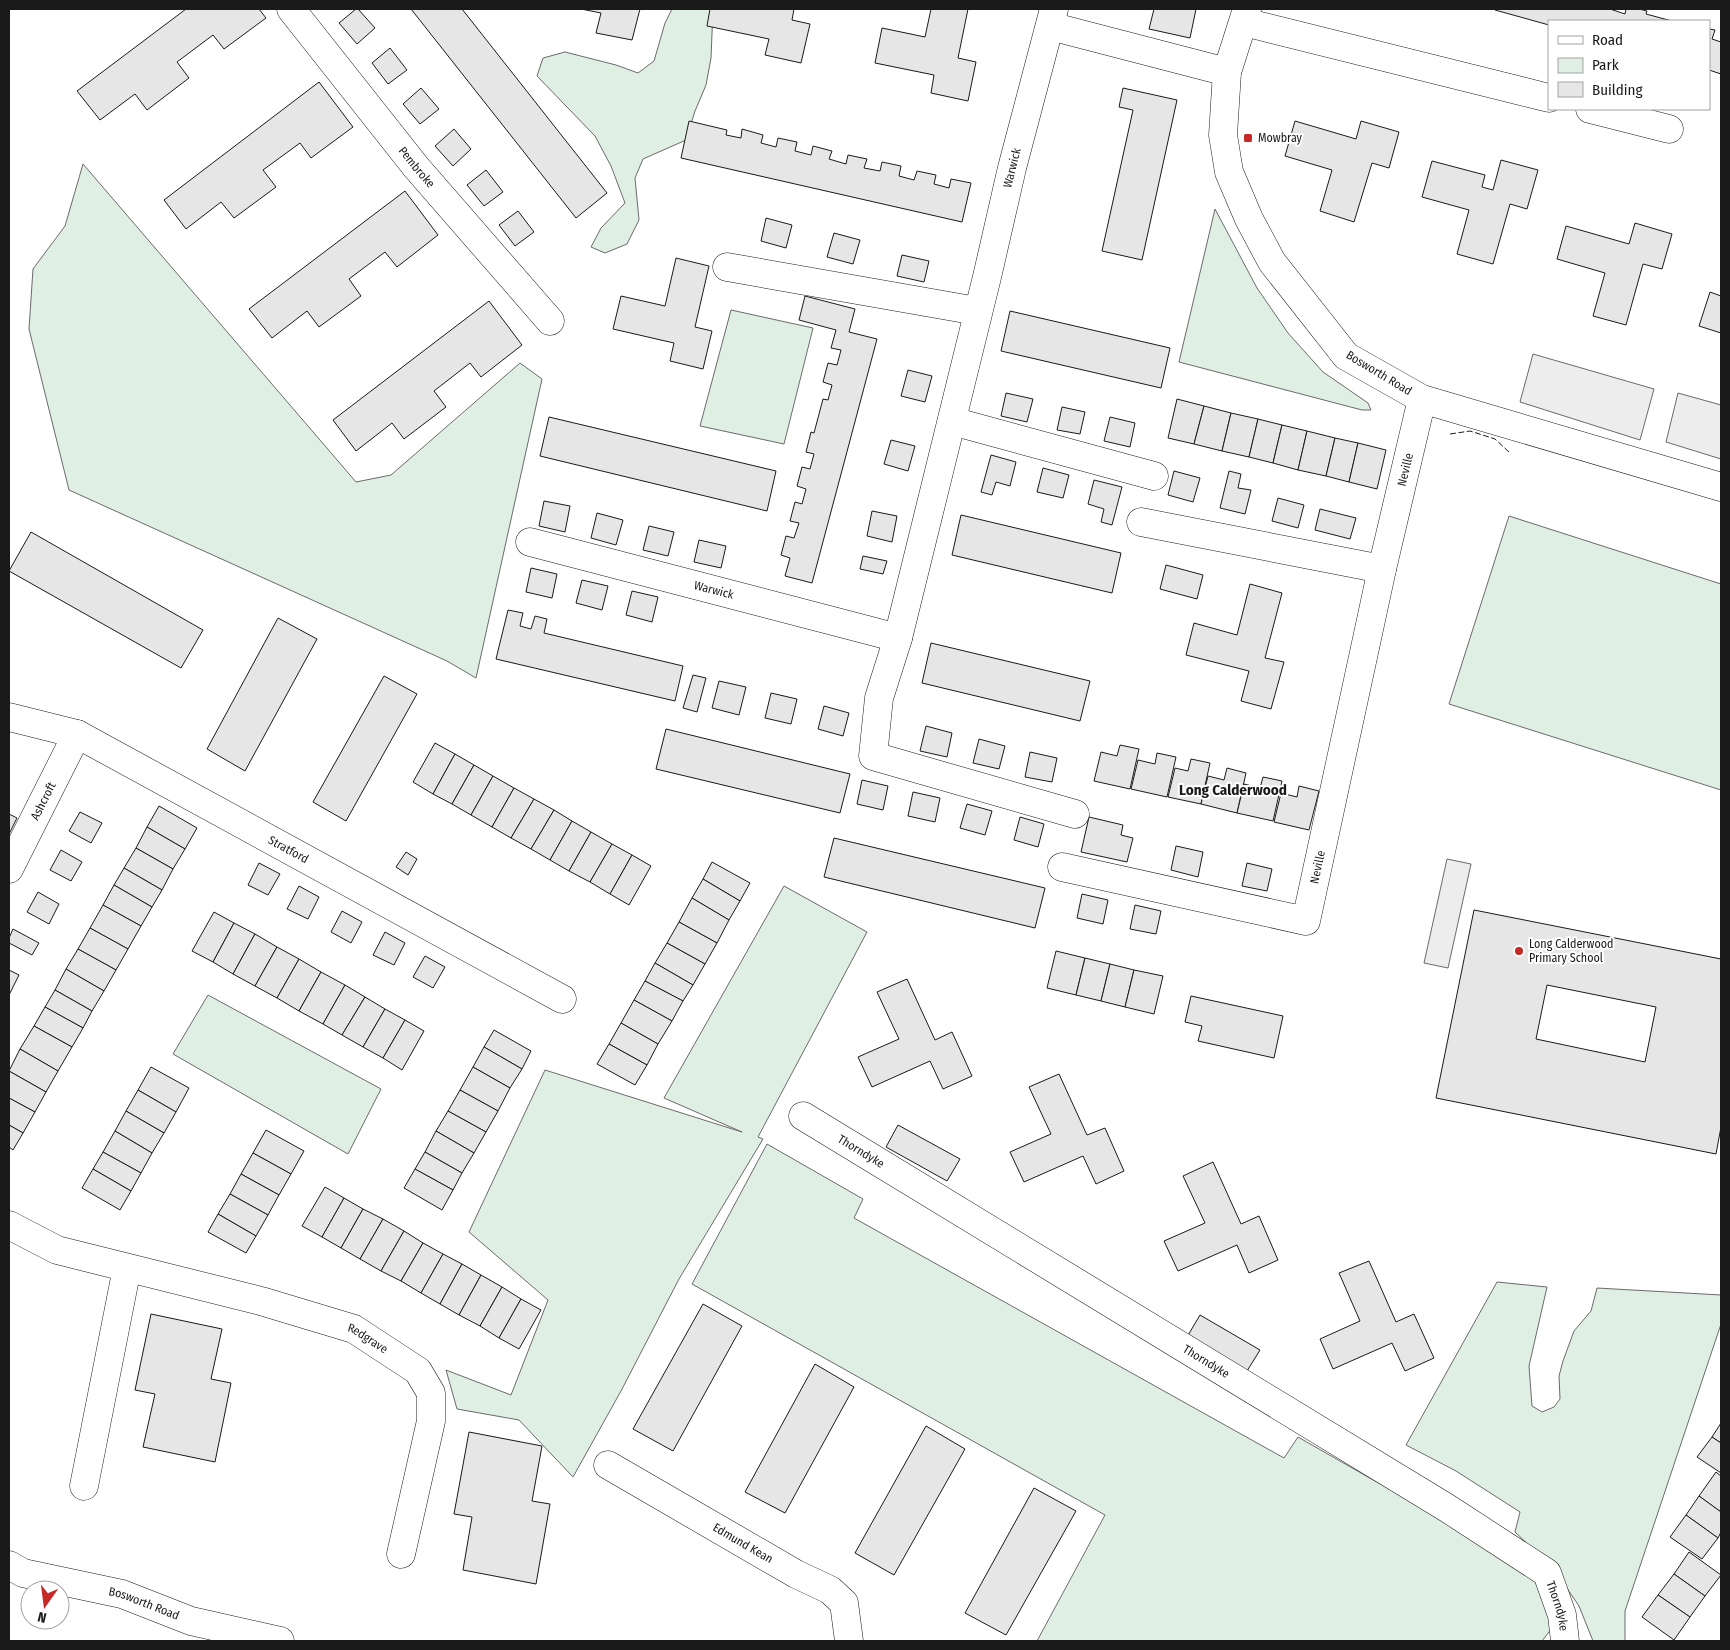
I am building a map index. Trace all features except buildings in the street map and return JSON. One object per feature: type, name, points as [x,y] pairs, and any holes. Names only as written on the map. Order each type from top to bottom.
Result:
[{"type":"street","name":"Pembroke","points":[[291,9],[416,167],[550,321]]},
{"type":"street","name":"Bosworth Road","points":[[1245,15],[1227,72],[1223,134],[1229,172],[1249,219],[1272,262],[1346,356],[1422,399],[1721,487]]},
{"type":"street","points":[[1245,15],[1548,98]]},
{"type":"street","name":"Warwick","points":[[1075,814],[873,756],[879,698],[898,638],[1012,168],[1052,18],[1227,72]]},
{"type":"street","points":[[1594,110],[1670,129]]},
{"type":"street","points":[[728,267],[977,311]]},
{"type":"street","name":"Neville","points":[[1062,867],[1306,921],[1382,569],[1422,399]]},
{"type":"street","points":[[952,421],[1154,476]]},
{"type":"street","points":[[1141,522],[1382,569]]},
{"type":"street","name":"Warwick","points":[[530,542],[898,638]]},
{"type":"street","name":"Stratford","points":[[9,717],[77,734],[562,999]]},
{"type":"street","name":"Ashcroft","points":[[9,869],[77,734]]},
{"type":"street","name":"Thorndyke","points":[[803,1116],[1448,1508],[1547,1573],[1562,1615],[1565,1641]]},
{"type":"street","name":"Redgrave","points":[[9,1224],[57,1250],[261,1301],[354,1329],[418,1371],[431,1392],[431,1421],[401,1554]]},
{"type":"street","points":[[84,1486],[127,1268]]},
{"type":"street","name":"Edmund Kean","points":[[608,1465],[796,1574],[830,1590],[844,1603],[849,1641]]},
{"type":"street","name":"Bosworth Road","points":[[9,1565],[23,1573],[122,1594],[191,1622],[280,1641]]},
{"type":"green space","points":[[672,9],[713,9],[711,58],[706,85],[686,140],[643,159],[635,178],[639,220],[627,244],[605,253],[591,247],[601,228],[625,203],[611,166],[595,136],[537,76],[543,58],[565,52],[616,65],[638,73],[654,61],[665,23]]},
{"type":"green space","points":[[83,164],[356,482],[391,475],[520,363],[542,379],[476,678],[447,661],[69,490],[29,329],[33,269],[65,226]]},
{"type":"green space","points":[[1215,209],[1257,288],[1288,333],[1323,372],[1368,403],[1371,410],[1362,410],[1179,362]]},
{"type":"green space","points":[[731,310],[813,328],[784,444],[700,426]]},
{"type":"green space","points":[[1509,516],[1721,584],[1721,790],[1449,704]]},
{"type":"green space","points":[[784,886],[867,932],[758,1137],[763,1139],[679,1279],[621,1391],[573,1477],[519,1420],[457,1409],[446,1370],[511,1395],[548,1300],[469,1232],[545,1070],[742,1132],[664,1098]]},
{"type":"green space","points":[[208,995],[381,1089],[348,1154],[173,1054]]},
{"type":"green space","points":[[767,1144],[863,1199],[854,1218],[1284,1458],[1298,1437],[1522,1565],[1541,1589],[1552,1628],[1542,1641],[1037,1641],[1105,1515],[692,1284]]},
{"type":"green space","points":[[1497,1282],[1547,1287],[1529,1366],[1532,1406],[1542,1412],[1554,1407],[1560,1399],[1559,1376],[1563,1361],[1574,1331],[1591,1311],[1597,1288],[1721,1295],[1721,1324],[1625,1611],[1625,1641],[1593,1641],[1579,1606],[1553,1568],[1515,1532],[1520,1512],[1456,1471],[1406,1445]]},
{"type":"shaded area","points":[[1533,354],[1654,389],[1640,440],[1520,402]]},
{"type":"shaded area","points":[[1678,393],[1721,405],[1721,459],[1666,442]]},
{"type":"shaded area","points":[[1447,859],[1471,864],[1448,968],[1424,963]]},
{"type":"fence","points":[[1450,434],[1470,431],[1495,439],[1509,452]]},
{"type":"place","name":"Mowbray","points":[[1248,138]]},
{"type":"place","name":"Long Calderwood Primary School","points":[[1519,951]]},
{"type":"district","name":"Long Calderwood","points":[[1233,790]]}]
